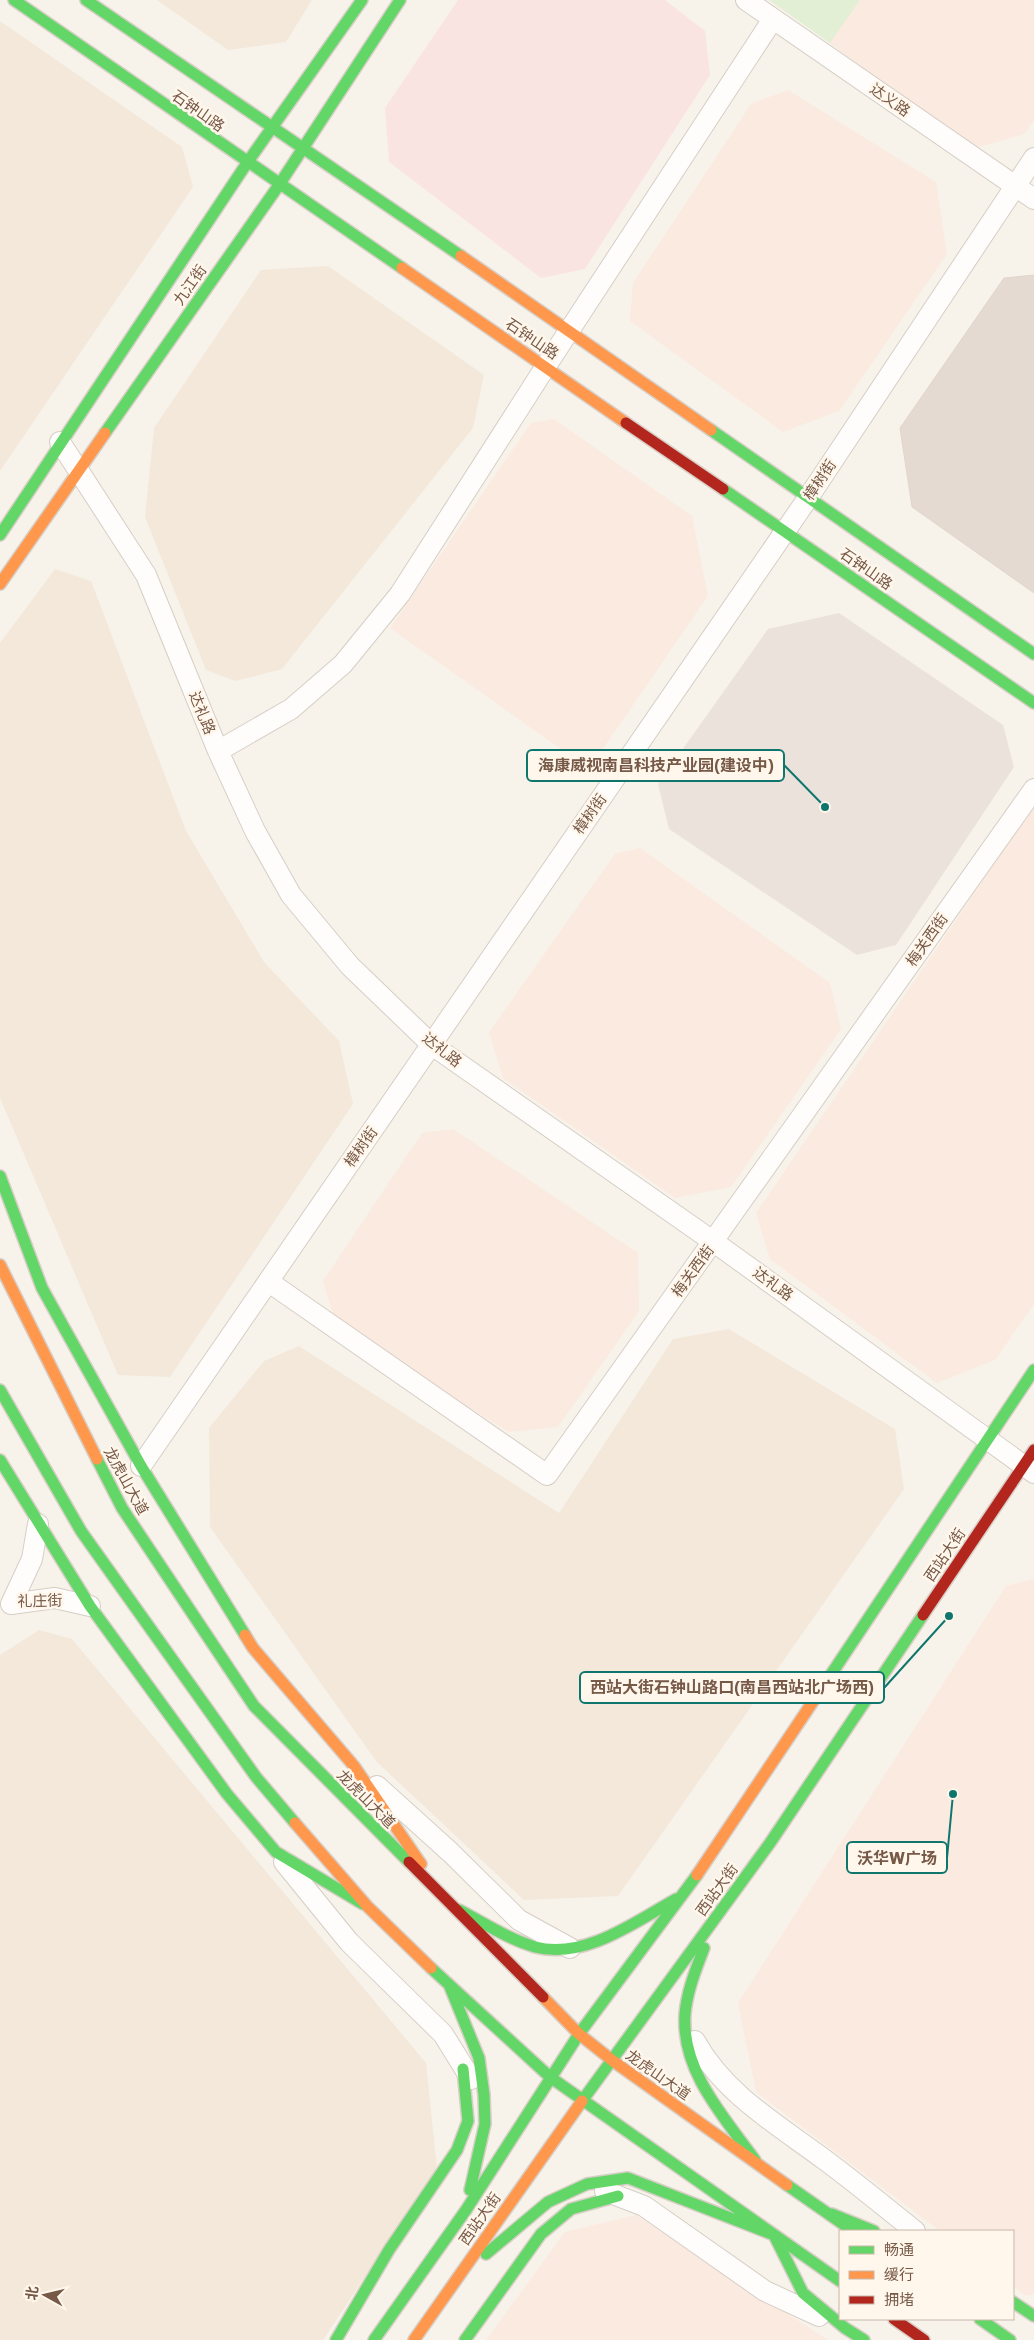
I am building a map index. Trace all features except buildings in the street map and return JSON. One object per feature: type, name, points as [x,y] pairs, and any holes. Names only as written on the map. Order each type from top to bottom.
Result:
[{"type":"main road","name":"石钟山路","points":[[14,0],[278,185],[546,366],[1034,703]]},
{"type":"main road","name":"石钟山路","points":[[86,0],[570,330],[1034,654]]},
{"type":"main road","name":"九江街","points":[[0,535],[247,163],[274,128],[362,0]]},
{"type":"main road","name":"九江街","points":[[0,584],[304,148],[400,0]]},
{"type":"main road","points":[[0,1176],[42,1288],[142,1466],[253,1648],[354,1766],[447,1903],[514,1938],[545,1949],[572,1949],[607,1936],[683,1896]]},
{"type":"main road","name":"龙虎山大道","points":[[0,1265],[122,1508],[254,1706],[447,1903],[579,2034],[613,2061],[852,2230]]},
{"type":"main road","name":"西站大街","points":[[374,2340],[466,2210],[579,2034],[683,1896],[1034,1370]]},
{"type":"main road","points":[[0,1390],[81,1531],[244,1761],[368,1907],[450,1986],[550,2077],[839,2280]]},
{"type":"main road","points":[[0,1460],[90,1606],[227,1794],[276,1852],[368,1907]]},
{"type":"main road","name":"西站大街","points":[[414,2340],[582,2100],[613,2061],[770,1843],[1030,1463]]},
{"type":"main road","points":[[756,2161],[704,2086],[688,2049],[685,2021],[690,1991],[704,1948],[770,1843]]},
{"type":"main road","points":[[450,1986],[480,2058],[484,2095],[485,2124],[466,2210]]},
{"type":"main road","points":[[336,2340],[389,2250],[457,2150],[468,2121],[463,2069]]},
{"type":"main road","points":[[456,2279],[548,2202],[587,2184],[628,2178],[774,2235],[803,2293],[845,2328],[864,2340]]},
{"type":"main road","points":[[465,2340],[541,2234],[571,2209],[618,2196]]},
{"type":"main road","points":[[824,2211],[872,2230]]},
{"type":"main road","points":[[1014,2303],[1034,2316]]},
{"type":"main road","points":[[895,2320],[924,2340]]},
{"type":"main road","points":[[981,2320],[1010,2340]]},
{"type":"street","name":"达义路","points":[[746,0],[1034,200]]},
{"type":"street","points":[[218,751],[291,709],[343,664],[400,594],[546,366],[773,19]]},
{"type":"street","name":"樟树街","points":[[142,1466],[808,498],[1034,158]]},
{"type":"street","name":"达礼路","points":[[60,442],[146,575],[218,751],[255,831],[291,895],[350,966],[432,1044],[714,1242],[987,1440],[1030,1463]]},
{"type":"street","name":"梅关西街","points":[[269,1282],[547,1475],[1034,789]]},
{"type":"street","name":"礼庄街","points":[[6,1608],[32,1559],[38,1524]]},
{"type":"street","name":"礼庄街","points":[[6,1608],[55,1598],[90,1606]]},
{"type":"street","points":[[354,1766],[450,1852],[519,1920],[572,1949]]},
{"type":"street","points":[[276,1852],[349,1942],[443,2034],[463,2069],[484,2095]]},
{"type":"street","points":[[685,2021],[707,2063],[739,2096],[854,2181],[914,2230]]},
{"type":"street","points":[[587,2184],[644,2206],[765,2291],[845,2328]]},
{"type":"shaded area","points":[[157,0],[312,0],[286,42],[228,50]]},
{"type":"shaded area","points":[[458,0],[665,0],[705,31],[710,75],[585,269],[541,278],[389,162],[385,108]]},
{"type":"shaded area","points":[[860,0],[1034,0],[1034,120],[1024,134],[972,149],[830,43]]},
{"type":"shaded area","points":[[0,21],[182,147],[193,187],[0,471]]},
{"type":"shaded area","points":[[788,90],[936,182],[947,254],[839,411],[783,432],[630,321],[633,283],[751,104]]},
{"type":"shaded area","points":[[328,266],[484,375],[473,428],[282,669],[235,681],[206,670],[145,517],[154,428],[261,270]]},
{"type":"shaded area","points":[[554,419],[692,516],[708,596],[589,769],[390,628],[531,423]]},
{"type":"shaded area","points":[[55,569],[91,581],[186,831],[264,962],[339,1041],[353,1104],[170,1377],[118,1375],[0,1098],[0,643]]},
{"type":"shaded area","points":[[839,613],[1003,725],[1014,767],[896,945],[857,955],[669,829],[658,784],[768,629]]},
{"type":"shaded area","points":[[1034,806],[1034,1304],[995,1360],[937,1383],[770,1259],[756,1213]]},
{"type":"shaded area","points":[[640,848],[830,983],[841,1029],[731,1187],[675,1198],[503,1078],[489,1032],[615,854]]},
{"type":"shaded area","points":[[453,1129],[638,1253],[639,1311],[558,1427],[509,1432],[337,1327],[323,1281],[422,1133]]},
{"type":"shaded area","points":[[729,1329],[895,1429],[904,1489],[618,1896],[524,1900],[376,1761],[210,1527],[209,1428],[264,1361],[299,1346],[559,1513],[673,1339]]},
{"type":"shaded area","points":[[1034,1579],[1034,2294],[1026,2296],[1014,2287],[1014,2230],[939,2230],[756,2092],[738,2003],[1006,1586]]},
{"type":"shaded area","points":[[39,1630],[72,1639],[426,2063],[437,2169],[323,2340],[0,2340],[0,1655]]},
{"type":"shaded area","points":[[636,2215],[828,2340],[486,2340],[565,2232]]},
{"type":"green space","points":[[769,0],[860,0],[830,43]]},
{"type":"traffic: fast","points":[[14,0],[402,268]]},
{"type":"traffic: fast","points":[[86,0],[461,256]]},
{"type":"traffic: fast","points":[[0,535],[247,163],[362,0]]},
{"type":"traffic: fast","points":[[105,433],[279,185],[400,0]]},
{"type":"traffic: fast","points":[[711,430],[1034,654]]},
{"type":"traffic: fast","points":[[723,489],[1034,703]]},
{"type":"traffic: fast","points":[[0,1176],[42,1288],[141,1466],[245,1635]]},
{"type":"traffic: fast","points":[[818,1694],[1034,1370]]},
{"type":"traffic: fast","points":[[0,1390],[81,1531],[256,1777],[295,1823]]},
{"type":"traffic: fast","points":[[97,1459],[122,1508],[254,1706],[409,1862]]},
{"type":"traffic: fast","points":[[0,1460],[90,1606],[227,1794],[276,1852],[363,1904]]},
{"type":"traffic: fast","points":[[582,2101],[770,1843],[923,1615]]},
{"type":"traffic: fast","points":[[374,2340],[466,2210],[579,2034],[697,1875]]},
{"type":"traffic: fast","points":[[459,1910],[515,1940],[535,1947],[553,1950],[590,1944],[626,1928],[676,1899]]},
{"type":"traffic: fast","points":[[704,1948],[692,1980],[686,2005],[686,2035],[690,2055],[697,2074],[718,2110],[755,2160]]},
{"type":"traffic: fast","points":[[431,1968],[550,2077],[839,2280]]},
{"type":"traffic: fast","points":[[450,1987],[479,2058],[484,2095],[485,2124],[470,2190]]},
{"type":"traffic: fast","points":[[336,2340],[389,2250],[457,2150],[468,2121],[463,2069]]},
{"type":"traffic: fast","points":[[486,2254],[548,2202],[587,2184],[628,2178],[774,2235],[803,2293],[845,2328],[864,2340]]},
{"type":"traffic: fast","points":[[787,2185],[852,2230]]},
{"type":"traffic: fast","points":[[465,2340],[541,2234],[571,2209],[618,2196]]},
{"type":"traffic: fast","points":[[832,2214],[872,2230]]},
{"type":"traffic: fast","points":[[1014,2303],[1034,2316]]},
{"type":"traffic: fast","points":[[981,2320],[1010,2340]]},
{"type":"traffic: slow","points":[[461,256],[711,430]]},
{"type":"traffic: slow","points":[[402,268],[626,423]]},
{"type":"traffic: slow","points":[[0,584],[105,433]]},
{"type":"traffic: slow","points":[[0,1265],[97,1459]]},
{"type":"traffic: slow","points":[[245,1635],[253,1648],[354,1766],[421,1864]]},
{"type":"traffic: slow","points":[[697,1875],[818,1694]]},
{"type":"traffic: slow","points":[[295,1823],[368,1907],[431,1968]]},
{"type":"traffic: slow","points":[[543,1997],[579,2034],[613,2061],[787,2185]]},
{"type":"traffic: slow","points":[[414,2340],[582,2101]]},
{"type":"traffic: jam","points":[[626,423],[723,489]]},
{"type":"traffic: jam","points":[[923,1615],[1034,1450]]},
{"type":"traffic: jam","points":[[409,1862],[543,1997]]},
{"type":"traffic: jam","points":[[895,2320],[924,2340]]},
{"type":"place","name":"海康威视南昌科技产业园(建设中)","points":[[825,807]]},
{"type":"place","name":"西站大街石钟山路口(南昌西站北广场西)","points":[[949,1616]]},
{"type":"place","name":"沃华W广场","points":[[953,1794]]}]
